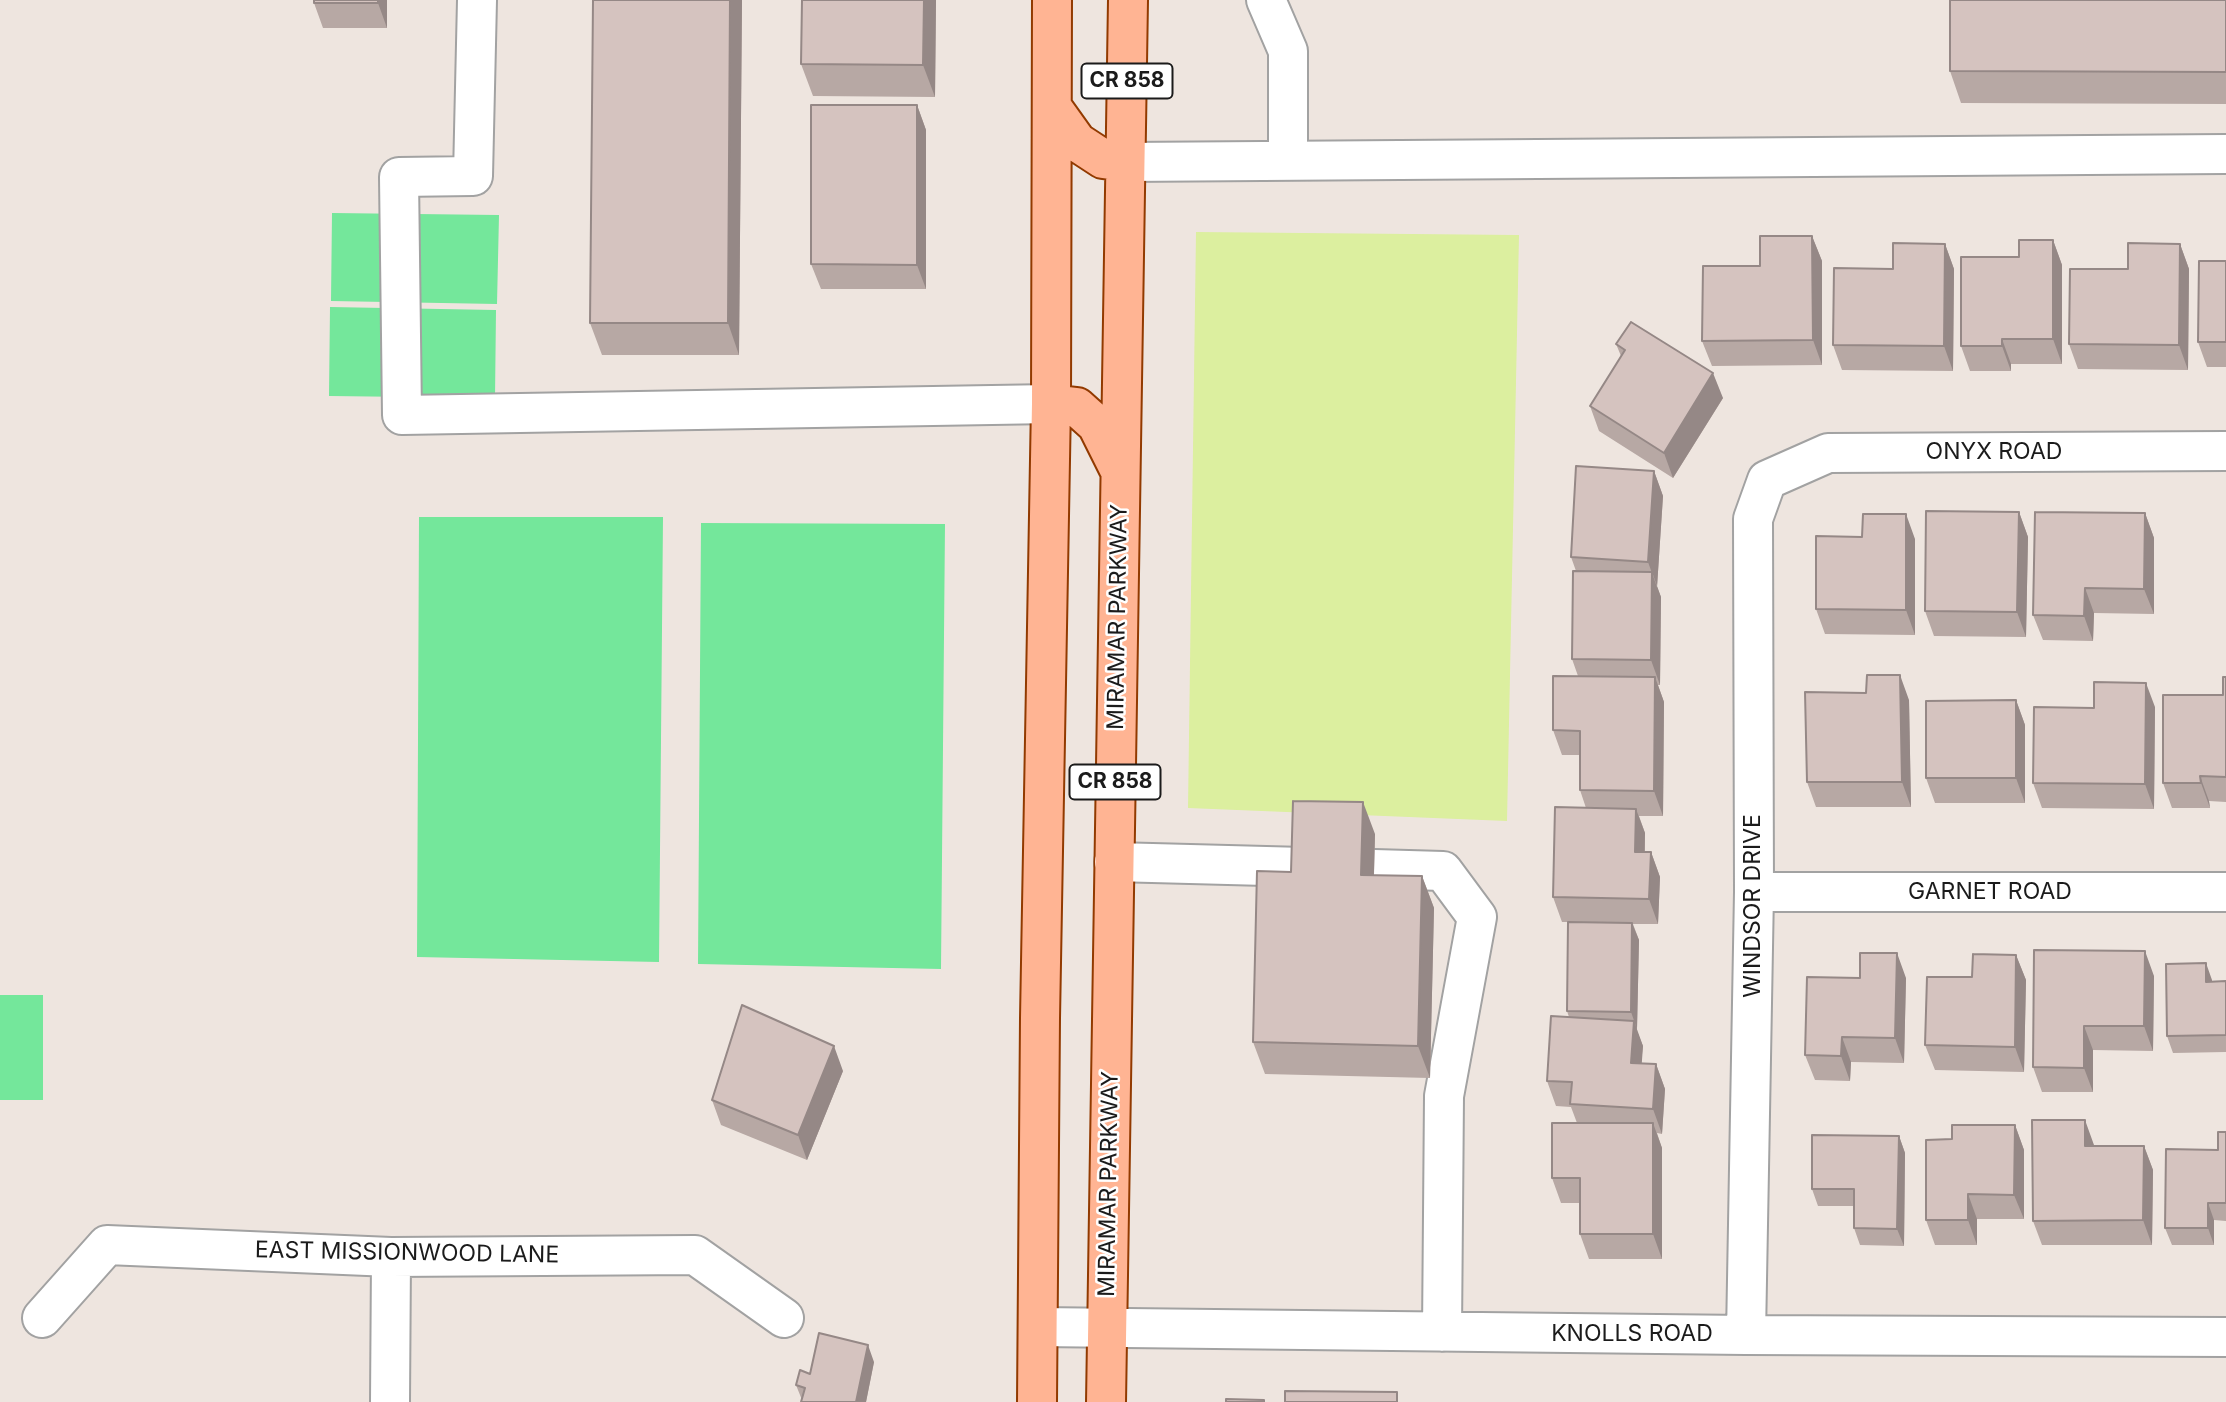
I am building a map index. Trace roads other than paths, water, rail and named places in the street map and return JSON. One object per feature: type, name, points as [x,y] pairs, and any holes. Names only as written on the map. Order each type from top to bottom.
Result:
[{"type":"main road","name":"CR 858","points":[[1038,1402],[1040,1004],[1051,404],[1052,0]]},
{"type":"main road","name":"MIRAMAR PARKWAY","points":[[1106,1402],[1128,0]]},
{"type":"main road","points":[[1052,107],[1077,142],[1103,159],[1125,162]]},
{"type":"main road","points":[[1051,404],[1077,407],[1097,425],[1120,472]]},
{"type":"street","points":[[477,0],[472,176],[399,177],[402,415],[1051,404]]},
{"type":"street","points":[[1266,0],[1288,51],[1288,160]]},
{"type":"street","points":[[1125,162],[2226,154]]},
{"type":"street","name":"ONYX ROAD","points":[[1767,480],[1828,453],[2226,451]]},
{"type":"street","name":"WINDSOR DRIVE","points":[[1746,1335],[1754,892],[1753,519],[1767,480]]},
{"type":"street","points":[[1114,862],[1304,867]]},
{"type":"street","points":[[1374,869],[1443,871],[1476,917],[1444,1096],[1442,1332]]},
{"type":"street","name":"GARNET ROAD","points":[[1754,892],[2226,892]]},
{"type":"street","name":"EAST MISSIONWOOD LANE","points":[[43,1318],[107,1245],[391,1257],[695,1255],[784,1318]]},
{"type":"street","points":[[390,1402],[391,1257]]},
{"type":"street","name":"KNOLLS ROAD","points":[[1038,1327],[2226,1337]]}]
